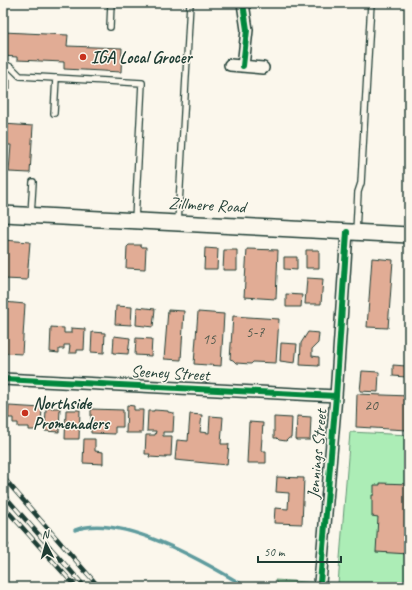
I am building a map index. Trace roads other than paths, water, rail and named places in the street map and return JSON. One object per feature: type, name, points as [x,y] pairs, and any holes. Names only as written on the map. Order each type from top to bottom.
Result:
[{"type":"main road","name":"Zillmere Road","points":[[3,214],[409,235]]},
{"type":"street","points":[[243,3],[246,22],[243,66]]},
{"type":"street","points":[[230,65],[263,68]]},
{"type":"street","name":"Jennings Street","points":[[320,583],[352,232]]},
{"type":"street","name":"Seeney Street","points":[[3,379],[336,396]]},
{"type":"lane","points":[[110,27],[111,3]]},
{"type":"lane","points":[[178,223],[190,3]]},
{"type":"lane","points":[[352,232],[358,192],[361,183],[371,3]]},
{"type":"lane","points":[[3,63],[12,68],[20,76],[142,83],[135,220]]},
{"type":"lane","points":[[54,113],[56,78]]},
{"type":"lane","points":[[31,216],[33,182]]},
{"type":"waterway","points":[[75,530],[94,526],[115,528],[139,534],[187,554],[246,587]]},
{"type":"railway","points":[[3,477],[99,587]]},
{"type":"railway","points":[[3,494],[85,587]]},
{"type":"railway","points":[[3,506],[76,587]]},
{"type":"place","name":"IGA Local Grocer","points":[[83,57]]},
{"type":"place","name":"Northside Promenaders","points":[[25,413]]}]
